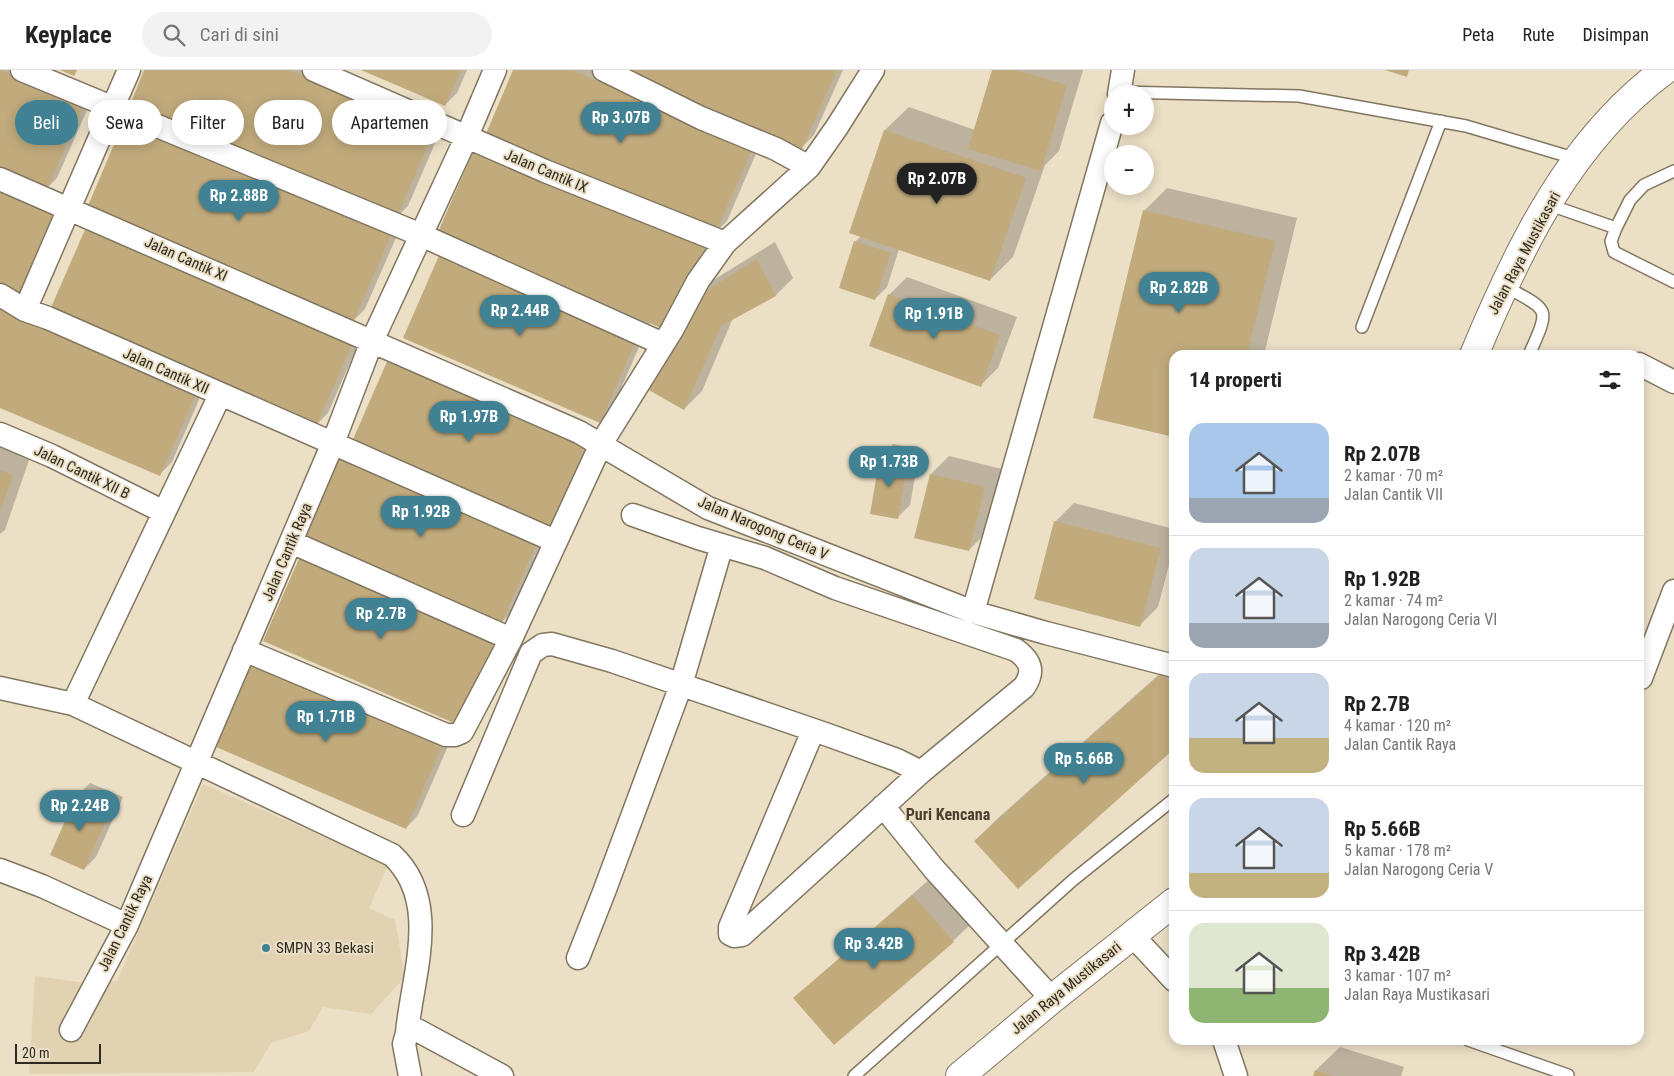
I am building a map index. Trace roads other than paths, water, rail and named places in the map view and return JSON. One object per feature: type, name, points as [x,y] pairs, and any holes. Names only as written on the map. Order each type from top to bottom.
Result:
[{"type":"main road","name":"Jalan Raya Mustikasari","points":[[1476,350],[1503,285],[1546,204],[1577,159],[1624,103],[1665,70]]},
{"type":"main road","name":"Jalan Raya Mustikasari","points":[[960,1076],[1052,999],[1169,907]]},
{"type":"street","points":[[22,70],[95,100]]},
{"type":"street","points":[[115,100],[129,70]]},
{"type":"street","name":"Jalan Cantik IX","points":[[314,70],[545,171],[725,244]]},
{"type":"street","name":"Jalan Cantik Raya","points":[[70,1030],[126,925],[333,443],[372,340],[467,136],[495,70]]},
{"type":"street","points":[[604,70],[701,118],[776,149],[808,167]]},
{"type":"street","points":[[1120,85],[1123,70]]},
{"type":"street","points":[[244,650],[451,736],[462,732],[511,639],[601,444],[663,344],[698,281],[725,244],[808,167],[838,128],[870,71]]},
{"type":"street","points":[[162,128],[421,235],[663,344]]},
{"type":"street","points":[[973,612],[1109,135]]},
{"type":"street","points":[[25,310],[96,145]]},
{"type":"street","name":"Jalan Cantik XI","points":[[0,179],[372,340]]},
{"type":"street","name":"Jalan Cantik XII","points":[[0,295],[25,310],[48,318],[556,541]]},
{"type":"street","name":"Jalan Narogong Ceria V","points":[[372,340],[579,432],[708,508],[973,612],[1046,634],[1169,665]]},
{"type":"street","points":[[1644,367],[1674,382]]},
{"type":"street","points":[[74,704],[220,395]]},
{"type":"street","name":"Jalan Cantik XII B","points":[[0,434],[52,456],[164,512]]},
{"type":"street","points":[[633,515],[765,558],[835,588],[1016,650],[1028,661],[1031,672],[1024,687],[921,772],[742,935],[735,937],[730,934],[730,927],[813,731]]},
{"type":"street","points":[[291,542],[511,639]]},
{"type":"street","points":[[578,958],[681,685],[722,545]]},
{"type":"street","points":[[1644,670],[1674,592]]},
{"type":"street","points":[[463,815],[531,653],[543,645],[560,644],[897,760],[921,772]]},
{"type":"street","points":[[0,688],[74,704],[392,856],[399,862],[414,887],[421,919],[404,1044],[410,1076]]},
{"type":"street","points":[[883,806],[934,869],[1052,999]]},
{"type":"street","points":[[0,870],[42,886],[126,925]]},
{"type":"street","points":[[1132,935],[1169,975]]},
{"type":"street","points":[[407,1033],[417,1030],[502,1076]]},
{"type":"street","points":[[1226,1045],[1236,1076]]},
{"type":"lane","points":[[1154,94],[1299,96],[1466,126],[1577,159]]},
{"type":"lane","points":[[1362,327],[1441,121]]},
{"type":"lane","points":[[1674,171],[1644,185],[1630,200],[1611,241],[1614,252],[1674,282]]},
{"type":"lane","points":[[1546,204],[1616,228]]},
{"type":"lane","points":[[1503,285],[1538,305],[1543,311],[1544,320],[1531,350]]},
{"type":"lane","points":[[854,1076],[1073,880],[1169,803]]},
{"type":"lane","points":[[1482,1045],[1568,1075]]},
{"type":"place","name":"SMPN 33 Bekasi","points":[[266,948]]},
{"type":"district","name":"Puri Kencana","points":[[948,814]]}]
